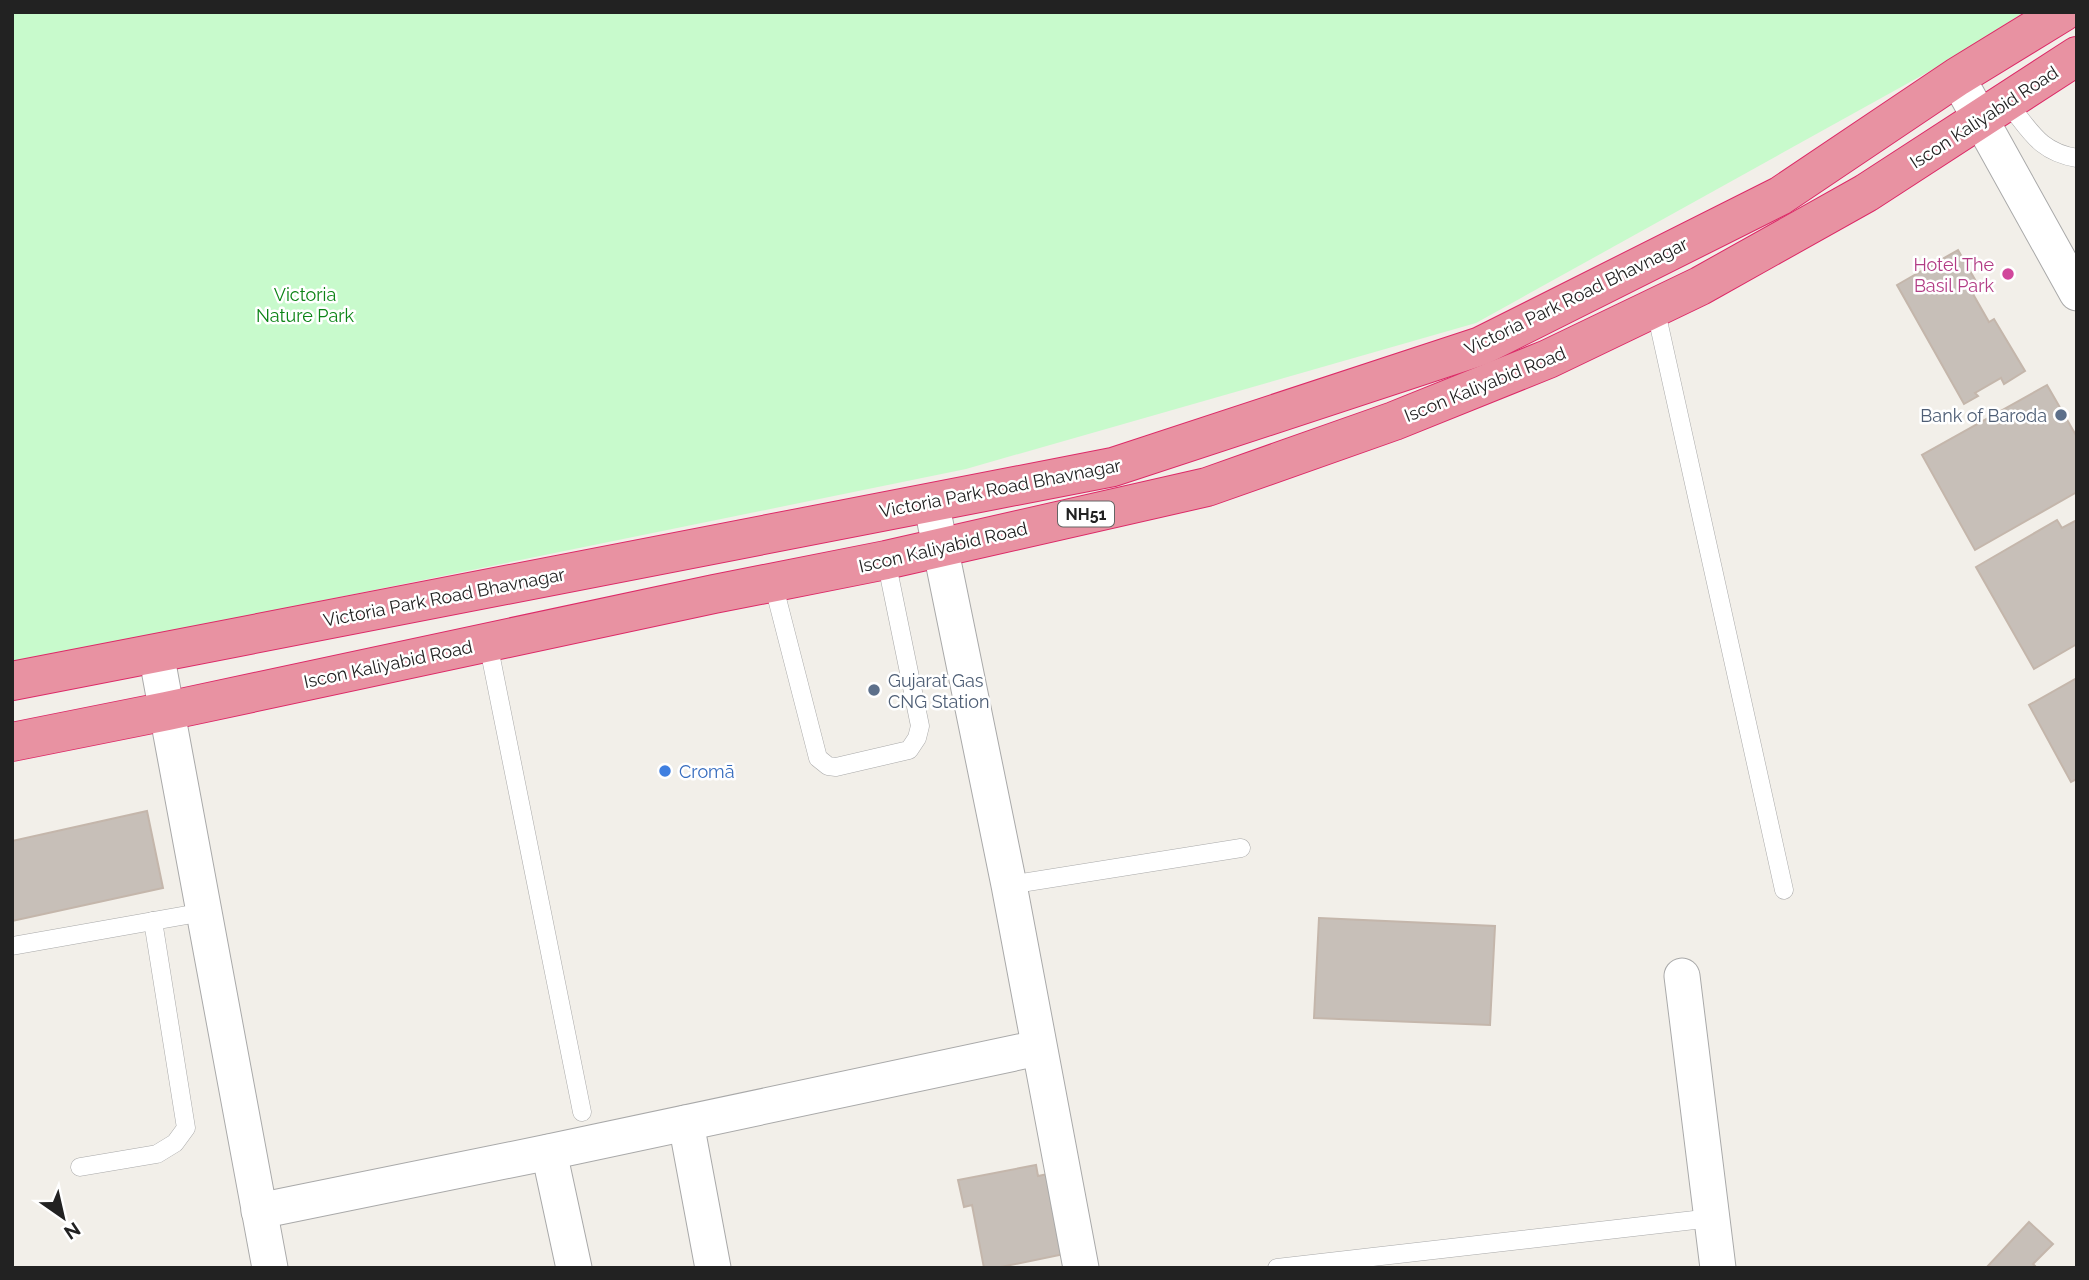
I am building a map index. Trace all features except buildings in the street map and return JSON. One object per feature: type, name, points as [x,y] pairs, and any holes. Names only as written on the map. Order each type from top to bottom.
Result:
[{"type":"highway","name":"Victoria Park Road Bhavnagar","points":[[12,681],[1113,467],[1481,345],[1780,196],[1957,77],[2063,12]]},
{"type":"highway","name":"Iscon Kaliyabid Road","points":[[12,741],[167,711],[714,593],[886,561],[1207,487],[1394,421],[1548,359],[1700,285],[1866,193],[2077,56]]},
{"type":"highway","points":[[702,547],[714,593]]},
{"type":"street","points":[[1957,77],[1994,111],[2077,293]]},
{"type":"street","points":[[931,502],[1009,885],[1081,1268]]},
{"type":"street","points":[[156,653],[270,1268]]},
{"type":"street","points":[[1682,975],[1718,1268]]},
{"type":"street","points":[[260,1211],[1038,1048]]},
{"type":"street","points":[[686,1123],[713,1268]]},
{"type":"street","points":[[549,1152],[574,1268]]},
{"type":"lane","points":[[1994,111],[2052,152],[2077,158]]},
{"type":"lane","points":[[1655,307],[1784,890]]},
{"type":"lane","points":[[773,583],[818,758],[828,766],[836,767],[909,750],[917,738],[920,726],[886,561]]},
{"type":"lane","points":[[488,643],[582,1112]]},
{"type":"lane","points":[[1009,885],[1241,848]]},
{"type":"lane","points":[[12,946],[204,912]]},
{"type":"lane","points":[[80,1167],[157,1154],[175,1143],[187,1128],[153,921]]},
{"type":"lane","points":[[1278,1268],[1712,1218]]},
{"type":"green space","name":"Victoria Nature Park","points":[[12,12],[2024,12],[1948,61],[1476,323],[966,469],[12,664]]},
{"type":"place","name":"Hotel The Basil Park","points":[[2008,274]]},
{"type":"place","name":"Bank of Baroda","points":[[2061,415]]},
{"type":"place","name":"Gujarat Gas CNG Station","points":[[874,690]]},
{"type":"place","name":"Cromā","points":[[665,771]]}]
